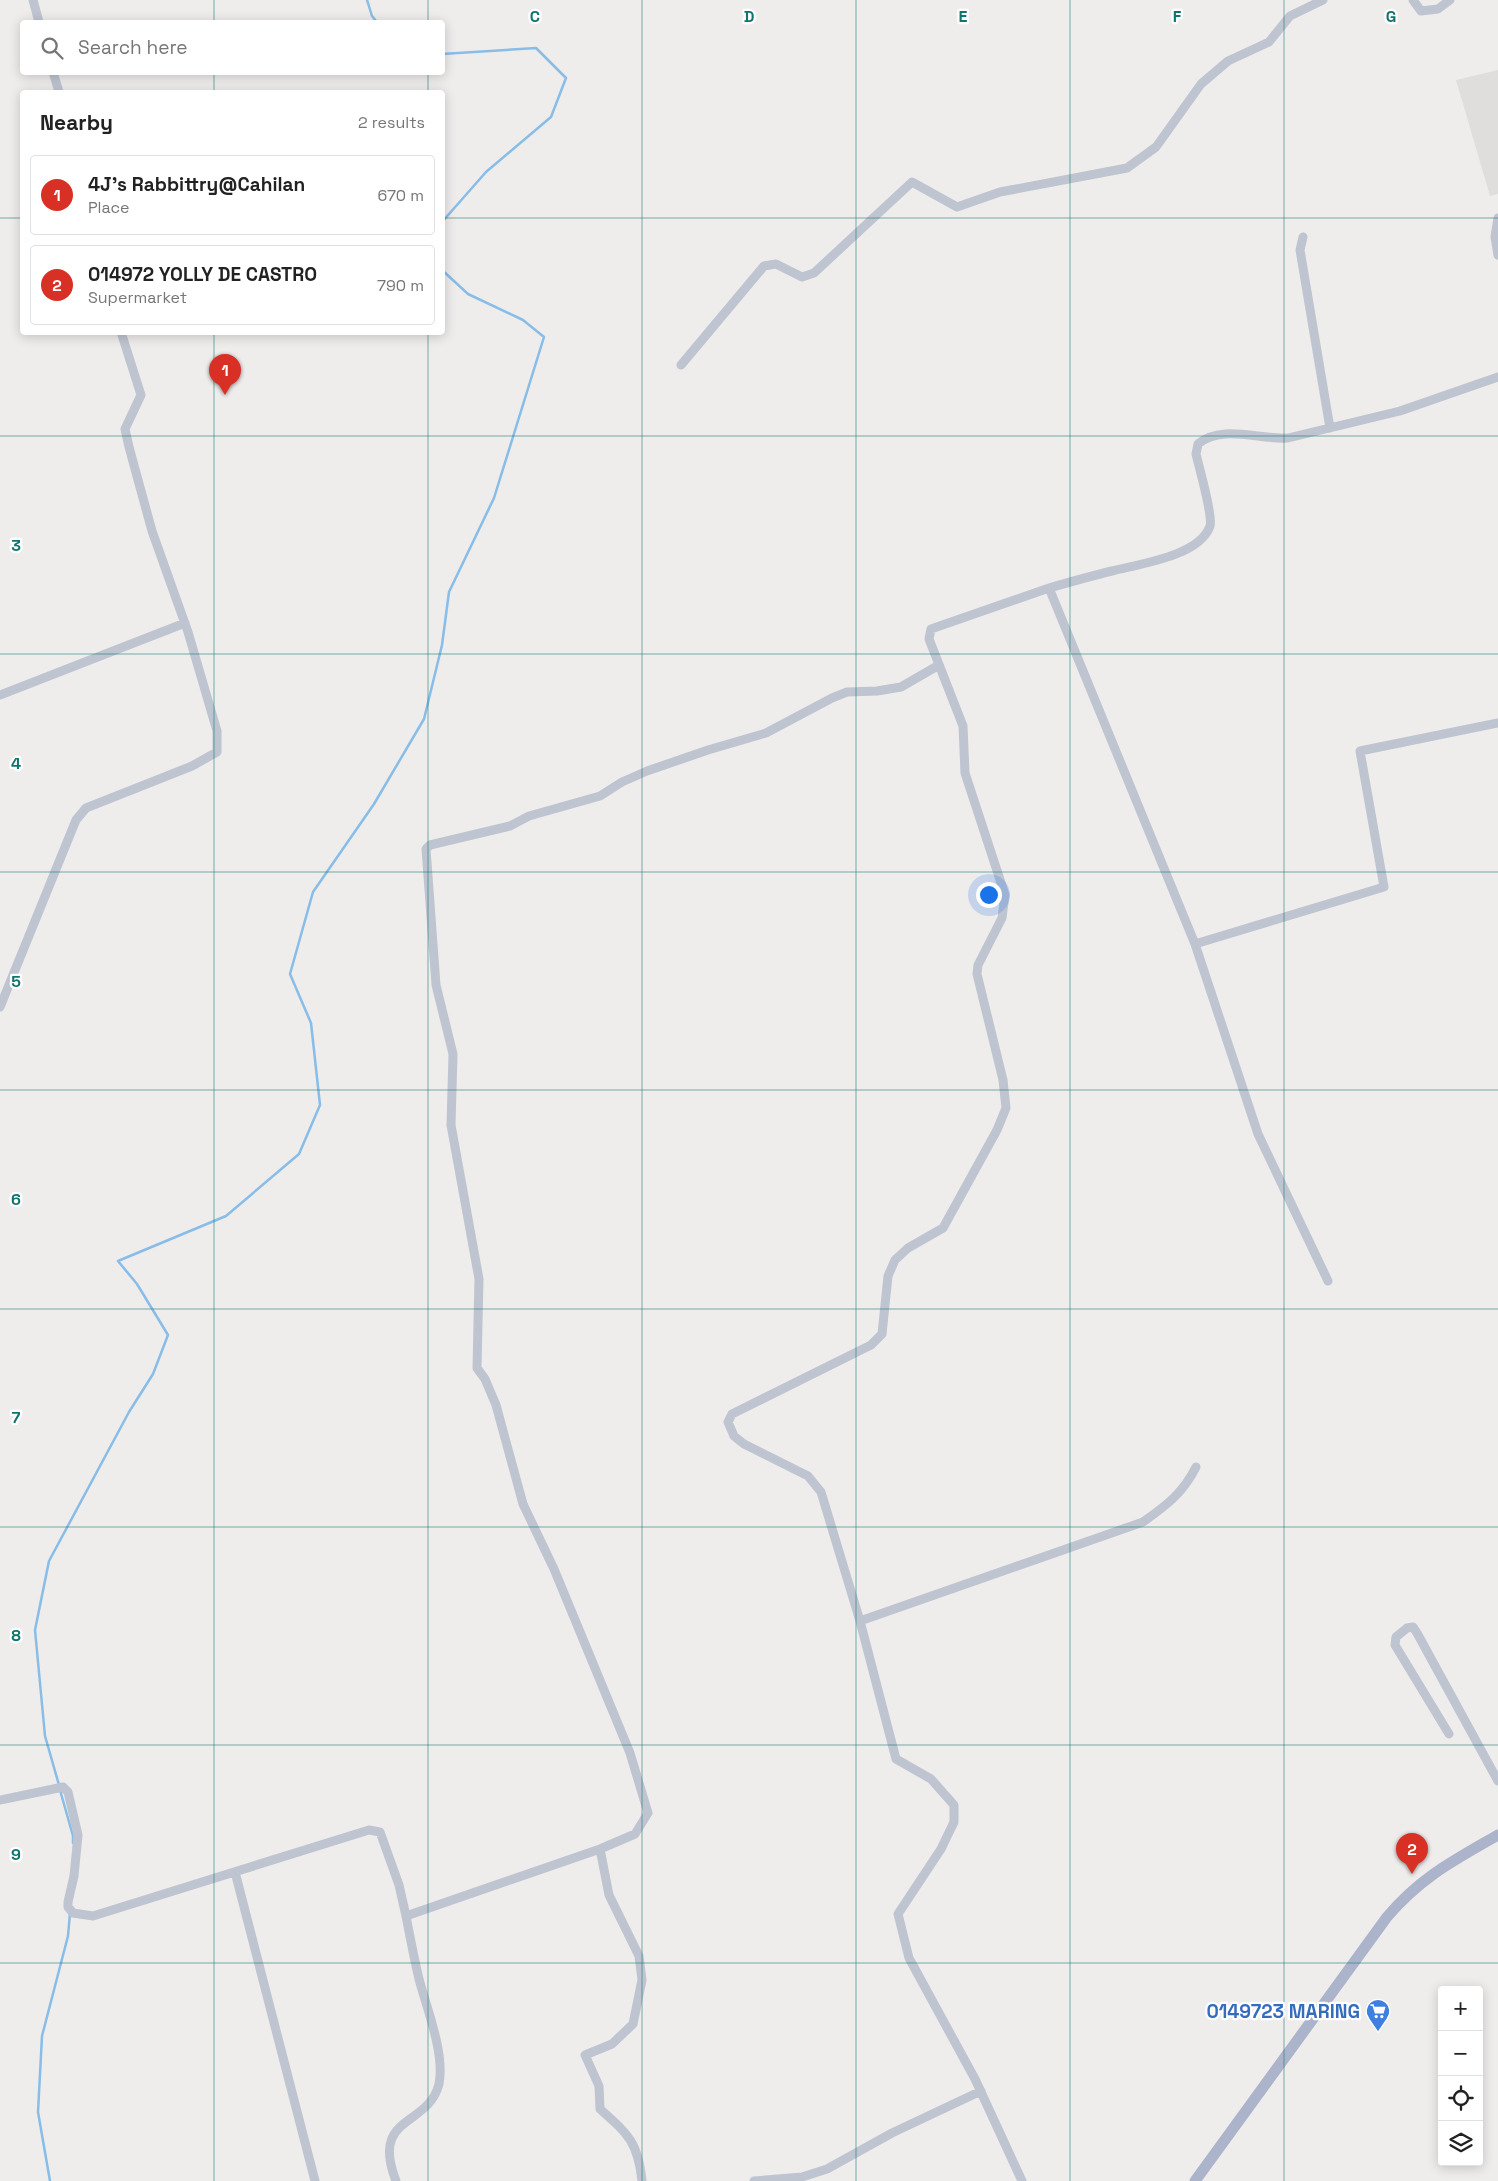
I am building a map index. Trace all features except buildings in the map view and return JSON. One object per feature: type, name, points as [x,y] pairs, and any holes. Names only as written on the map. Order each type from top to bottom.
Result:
[{"type":"main road","points":[[1195,2181],[1387,1917],[1406,1895],[1427,1877],[1498,1835]]},
{"type":"street","points":[[33,0],[38,20]]},
{"type":"street","points":[[681,365],[764,266],[776,264],[802,277],[814,273],[912,182],[957,207],[1000,192],[1127,168],[1156,147],[1201,84],[1228,61],[1269,42],[1290,16],[1324,0]]},
{"type":"street","points":[[1413,0],[1421,11],[1438,9],[1450,0]]},
{"type":"street","points":[[54,75],[58,90]]},
{"type":"street","points":[[1498,218],[1495,237],[1498,256]]},
{"type":"street","points":[[1303,237],[1300,250],[1330,428]]},
{"type":"street","points":[[0,1007],[76,820],[86,808],[192,766],[216,752],[216,731],[185,623],[152,531],[129,447],[125,429],[141,395],[122,335]]},
{"type":"street","points":[[1022,2181],[981,2092],[909,1958],[898,1914],[941,1849],[954,1822],[954,1805],[931,1779],[896,1759],[860,1621],[821,1492],[808,1476],[744,1444],[734,1436],[728,1422],[732,1414],[871,1345],[882,1334],[888,1276],[895,1260],[908,1248],[943,1228],[997,1130],[1006,1108],[1003,1080],[977,974],[978,965],[1002,918],[1005,894],[965,773],[963,726],[929,639],[931,629],[1049,588],[1114,570],[1147,564],[1187,549],[1204,538],[1211,523],[1196,454],[1198,444],[1206,437],[1236,434],[1273,439],[1288,438],[1400,411],[1498,378]]},
{"type":"street","points":[[1049,588],[1195,944],[1258,1134],[1328,1281]]},
{"type":"street","points":[[0,695],[185,623]]},
{"type":"street","points":[[406,1916],[600,1849],[635,1834],[648,1813],[630,1753],[554,1569],[522,1504],[496,1405],[485,1379],[477,1368],[480,1279],[451,1125],[454,1054],[436,985],[426,849],[430,844],[510,826],[529,816],[600,796],[622,782],[647,771],[766,733],[847,692],[878,691],[901,687],[939,665]]},
{"type":"street","points":[[1195,944],[1384,887],[1360,751],[1498,723]]},
{"type":"street","points":[[860,1621],[1143,1522],[1167,1505],[1187,1486],[1196,1467]]},
{"type":"street","points":[[1449,1734],[1395,1645],[1396,1638],[1408,1628],[1413,1627],[1417,1633],[1498,1781]]},
{"type":"street","points":[[0,1800],[59,1788],[68,1792],[78,1835],[74,1876],[68,1907],[73,1913],[93,1916],[369,1830],[380,1832],[399,1885],[440,2059],[439,2084],[428,2103],[397,2129],[387,2146],[391,2169],[396,2181]]},
{"type":"street","points":[[600,1849],[609,1895],[639,1956],[642,1980],[633,2024],[612,2044],[585,2055],[599,2086],[600,2109],[625,2131],[639,2158],[642,2181]]},
{"type":"street","points":[[235,1872],[315,2181]]},
{"type":"street","points":[[754,2181],[802,2177],[827,2169],[892,2133],[981,2092]]},
{"type":"shaded area","points":[[1498,70],[1498,194],[1490,196],[1456,80]]},
{"type":"waterway","points":[[367,0],[372,16],[375,20]]},
{"type":"waterway","points":[[445,54],[536,48],[566,78],[551,117],[486,172],[445,219]]},
{"type":"waterway","points":[[59,1785],[45,1736],[35,1630],[49,1561],[129,1412],[153,1374],[168,1335],[137,1284],[118,1261],[226,1216],[299,1154],[320,1105],[311,1023],[290,974],[313,892],[374,804],[424,719],[442,645],[449,592],[494,498],[544,337],[523,320],[468,294],[445,273]]},
{"type":"waterway","points":[[60,1790],[73,1836],[73,1843]]},
{"type":"waterway","points":[[50,2181],[38,2112],[42,2036],[68,1936],[70,1913]]},
{"type":"place","name":"4J's Rabbittry@Cahilan","points":[[225,395]]},
{"type":"place","name":"014972 YOLLY DE CASTRO","points":[[1412,1874]]},
{"type":"place","name":"0149723 MARING","points":[[1378,2032]]}]
